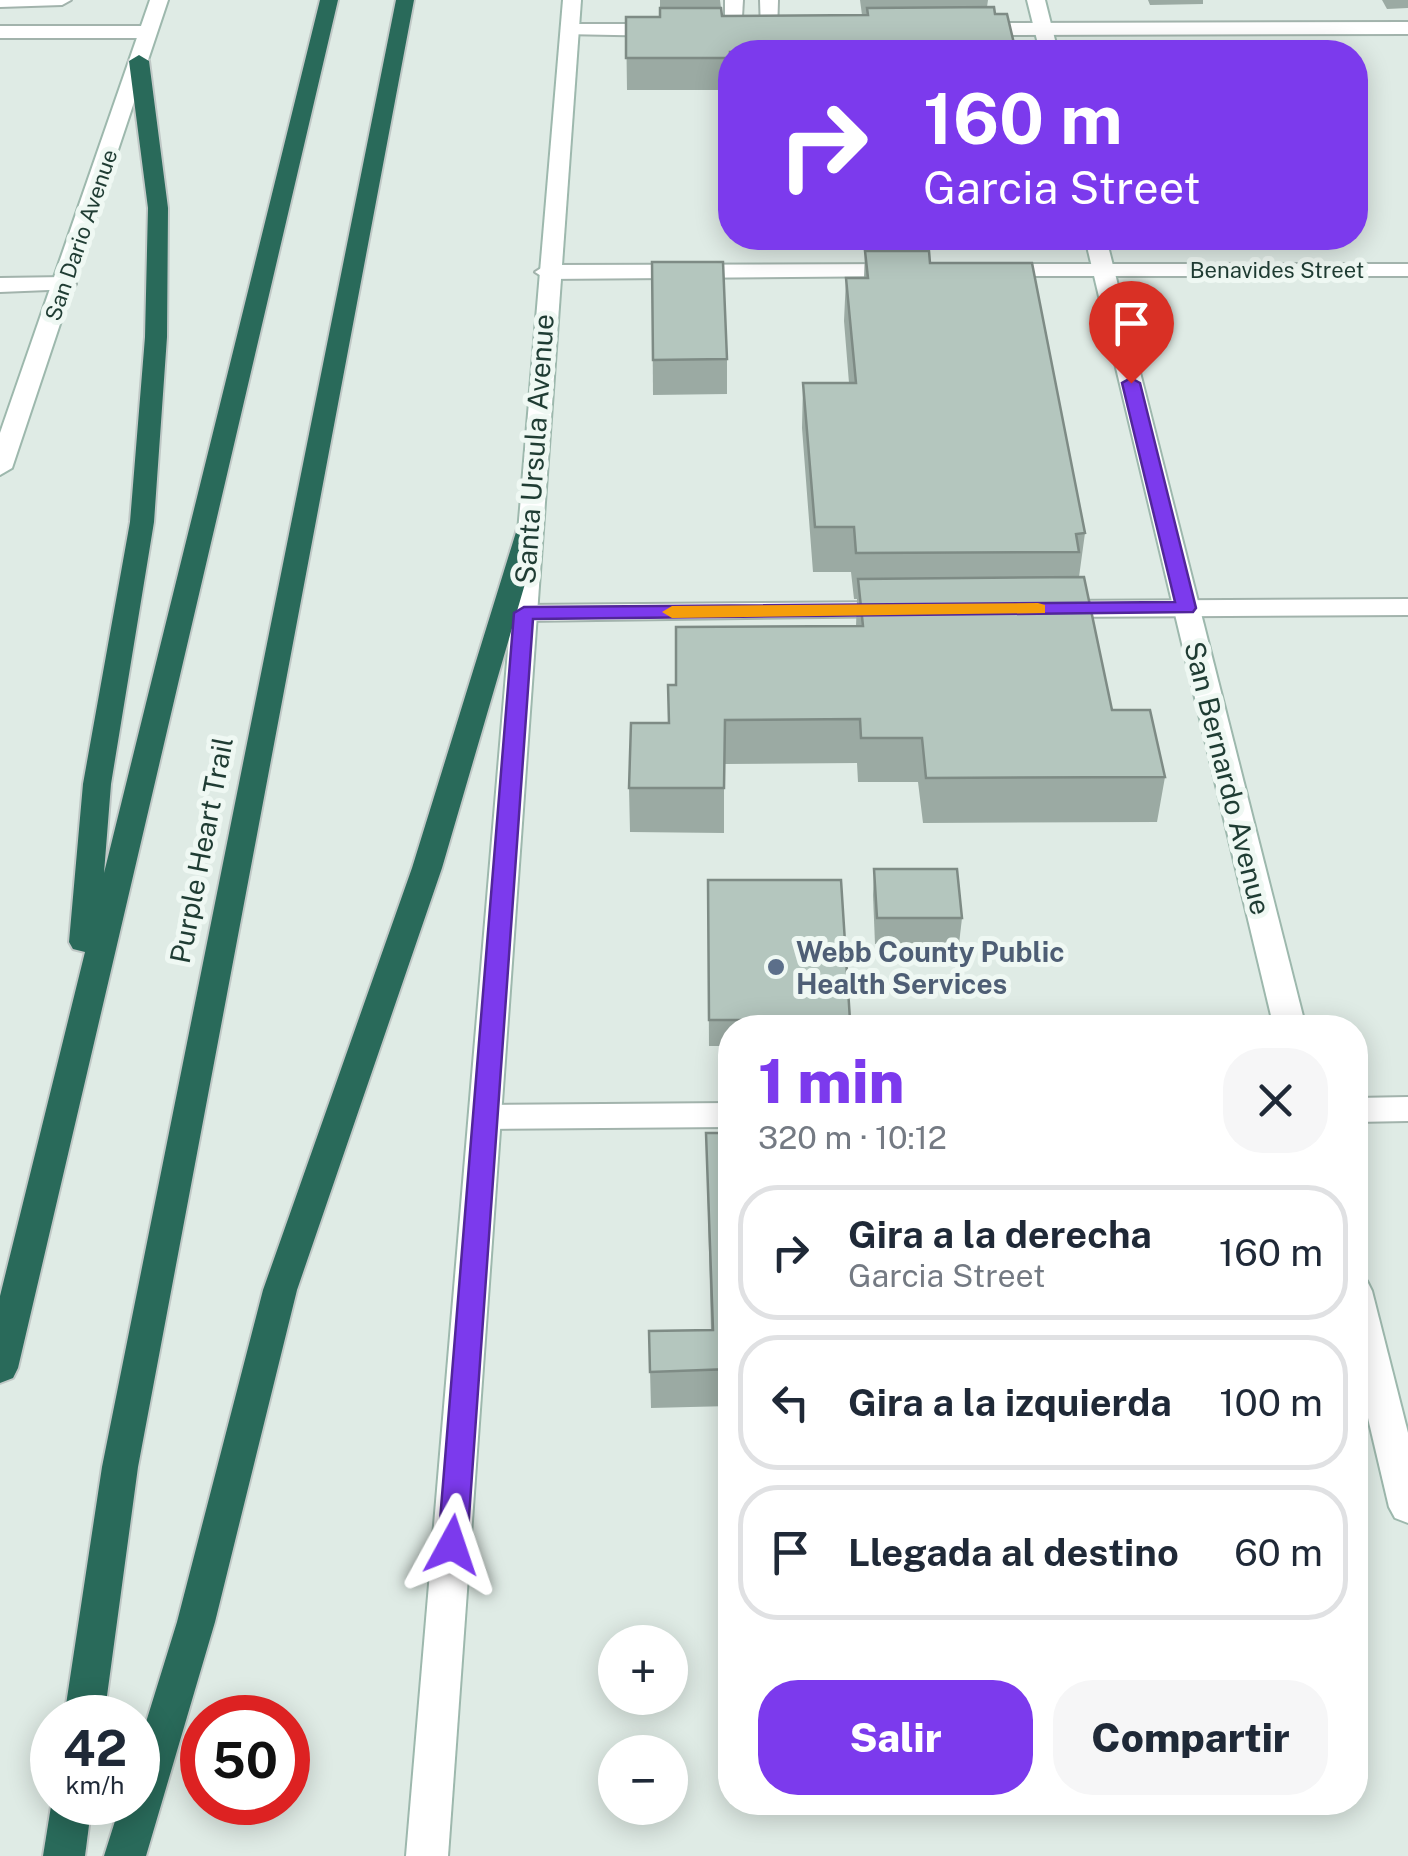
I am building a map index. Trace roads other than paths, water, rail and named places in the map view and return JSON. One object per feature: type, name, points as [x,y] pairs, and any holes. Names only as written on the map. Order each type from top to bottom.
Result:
[{"type":"highway","points":[[0,1368],[75,1042],[328,0]]},
{"type":"highway","name":"Purple Heart Trail","points":[[87,1695],[120,1467],[304,536],[405,0]]},
{"type":"highway","points":[[75,1042],[98,784],[142,522],[156,337],[158,208],[139,61]]},
{"type":"highway","points":[[125,1856],[196,1622],[280,1290],[427,868],[529,529]]},
{"type":"highway","points":[[64,1856],[69,1825]]},
{"type":"main road","points":[[0,2],[62,0]]},
{"type":"main road","name":"San Dario Avenue","points":[[0,468],[66,284],[159,0]]},
{"type":"main road","points":[[734,0],[725,30],[780,30],[768,0]]},
{"type":"main road","points":[[1036,0],[1046,40]]},
{"type":"main road","points":[[570,15],[679,30]]},
{"type":"main road","name":"Santa Ursula Avenue","points":[[427,1856],[524,613],[546,272],[570,15]]},
{"type":"main road","points":[[946,29],[1408,28]]},
{"type":"main road","points":[[0,32],[148,32]]},
{"type":"main road","name":"San Bernardo Avenue","points":[[1098,250],[1287,1015]]},
{"type":"main road","name":"Benavides Street","points":[[964,271],[1408,270]]},
{"type":"main road","points":[[546,272],[924,271]]},
{"type":"main road","points":[[0,285],[66,284]]},
{"type":"main road","points":[[1030,609],[1408,607]]},
{"type":"main road","points":[[524,613],[914,610]]},
{"type":"main road","points":[[1368,1110],[1408,1110]]},
{"type":"main road","points":[[486,1117],[718,1115]]},
{"type":"main road","points":[[1368,1345],[1408,1507]]},
{"type":"place","name":"Webb County Public Health Services","points":[[776,967]]}]
